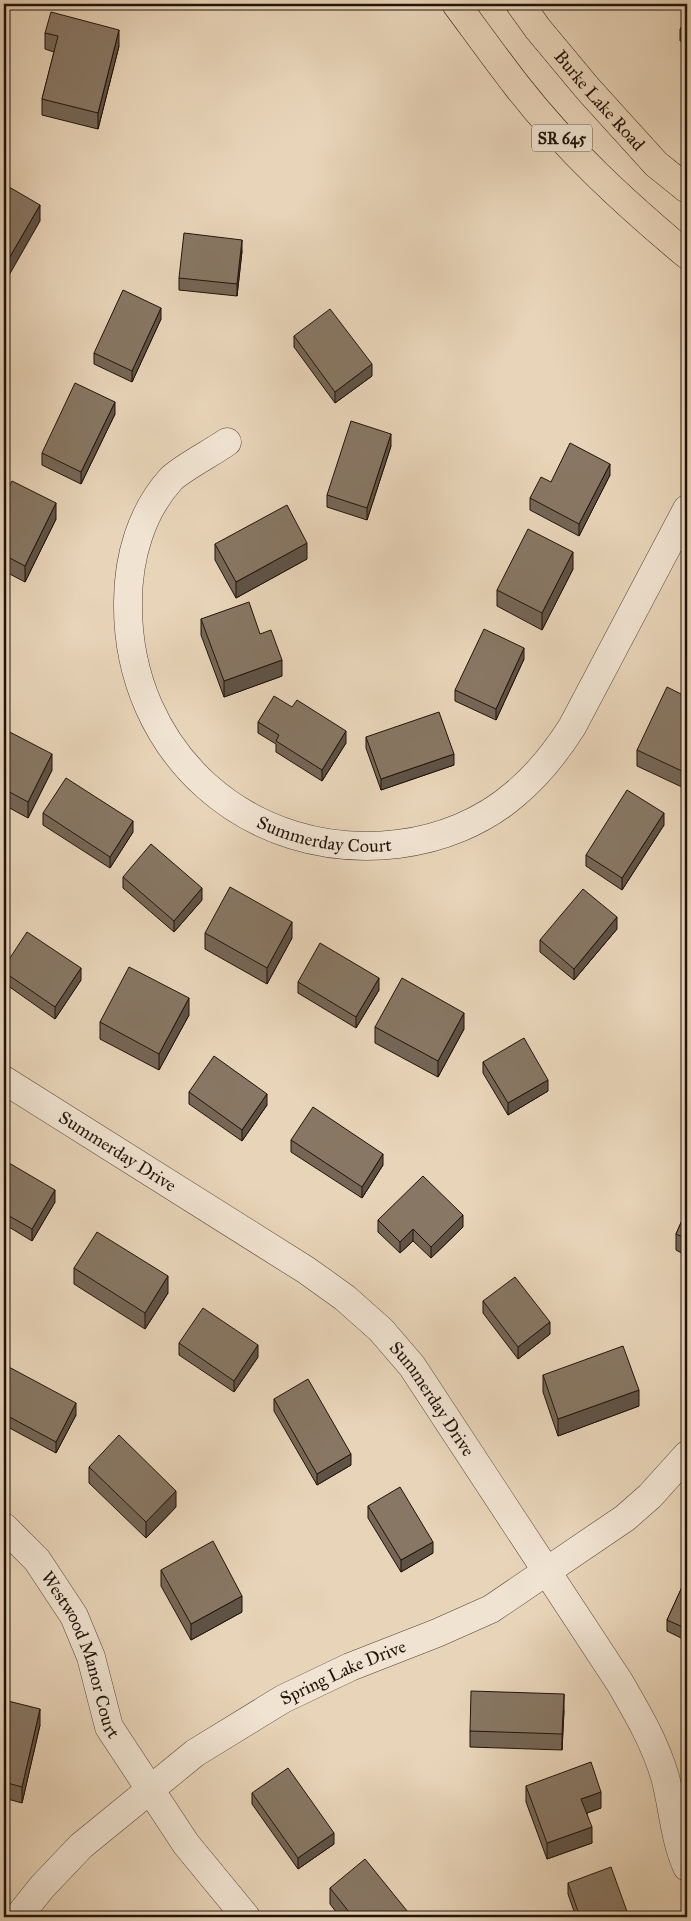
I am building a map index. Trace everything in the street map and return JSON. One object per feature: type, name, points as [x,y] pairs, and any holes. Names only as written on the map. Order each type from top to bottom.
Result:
[{"type":"main road","name":"SR 645","points":[[456,4],[518,88],[570,146],[627,204],[687,255]]},
{"type":"main road","name":"Burke Lake Road","points":[[520,4],[538,29],[588,89],[656,164],[687,189]]},
{"type":"street","name":"Summerday Court","points":[[227,442],[173,477],[159,494],[148,512],[136,543],[128,586],[127,626],[135,670],[148,708],[160,730],[183,763],[197,777],[227,802],[260,822],[297,837],[324,843],[356,847],[376,846],[416,842],[440,835],[459,828],[498,807],[533,778],[558,748],[572,727],[687,509]]},
{"type":"street","name":"Summerday Drive","points":[[4,1080],[306,1270],[345,1298],[380,1330],[412,1366],[548,1571],[620,1683],[648,1733],[658,1754],[676,1831],[687,1867]]},
{"type":"street","name":"Spring Lake Drive","points":[[18,1917],[42,1887],[81,1846],[195,1753],[283,1699],[350,1666],[437,1632],[491,1608],[625,1518],[650,1496],[687,1456]]},
{"type":"street","name":"Westwood Manor Court","points":[[4,1527],[37,1560],[74,1616],[91,1657],[109,1727],[186,1844],[246,1917]]},
{"type":"building","points":[[51,12],[119,30],[98,113],[42,99],[58,36],[45,33]]},
{"type":"building","points":[[687,14],[687,33],[680,30]]},
{"type":"building","points":[[4,184],[40,205],[4,267]]},
{"type":"building","points":[[184,233],[242,240],[237,284],[179,278]]},
{"type":"building","points":[[123,290],[161,308],[132,371],[94,353]]},
{"type":"building","points":[[330,309],[372,364],[335,392],[294,336]]},
{"type":"building","points":[[75,383],[115,402],[81,472],[42,453]]},
{"type":"building","points":[[351,421],[391,434],[367,508],[327,495]]},
{"type":"building","points":[[570,443],[610,464],[579,524],[530,498],[541,477],[551,482]]},
{"type":"building","points":[[12,481],[56,503],[25,566],[4,555],[4,497]]},
{"type":"building","points":[[287,505],[307,543],[236,582],[215,544]]},
{"type":"building","points":[[528,529],[573,552],[542,613],[497,590]]},
{"type":"building","points":[[249,602],[260,634],[271,630],[282,660],[224,681],[201,619]]},
{"type":"building","points":[[484,629],[524,648],[496,709],[455,690]]},
{"type":"building","points":[[667,687],[687,697],[687,765],[684,772],[637,750]]},
{"type":"building","points":[[274,696],[292,707],[297,700],[346,731],[322,770],[276,741],[279,735],[258,722]]},
{"type":"building","points":[[439,712],[454,754],[381,779],[366,737]]},
{"type":"building","points":[[4,729],[52,754],[28,802],[4,789]]},
{"type":"building","points":[[66,778],[133,821],[110,857],[43,813]]},
{"type":"building","points":[[627,790],[664,813],[622,878],[586,855]]},
{"type":"building","points":[[151,844],[202,888],[174,921],[123,877]]},
{"type":"building","points":[[230,887],[292,922],[267,968],[205,933]]},
{"type":"building","points":[[583,889],[617,917],[574,969],[540,940]]},
{"type":"building","points":[[27,932],[81,968],[55,1007],[4,972],[4,967]]},
{"type":"building","points":[[320,943],[379,978],[356,1017],[298,982]]},
{"type":"building","points":[[129,967],[189,998],[159,1054],[100,1022]]},
{"type":"building","points":[[402,978],[464,1013],[438,1061],[375,1027]]},
{"type":"building","points":[[524,1038],[548,1080],[508,1103],[483,1062]]},
{"type":"building","points":[[214,1056],[267,1094],[242,1130],[189,1092]]},
{"type":"building","points":[[313,1107],[383,1154],[362,1187],[291,1140]]},
{"type":"building","points":[[4,1160],[55,1190],[32,1229],[4,1213]]},
{"type":"building","points":[[423,1176],[463,1215],[431,1247],[413,1229],[400,1242],[378,1220]]},
{"type":"building","points":[[687,1209],[687,1239],[676,1234]]},
{"type":"building","points":[[97,1232],[168,1276],[145,1313],[74,1268]]},
{"type":"building","points":[[515,1277],[550,1322],[518,1347],[483,1301]]},
{"type":"building","points":[[203,1308],[258,1345],[234,1381],[179,1343]]},
{"type":"building","points":[[623,1346],[639,1390],[558,1419],[543,1375]]},
{"type":"building","points":[[7,1366],[76,1403],[56,1442],[4,1414],[4,1372]]},
{"type":"building","points":[[308,1379],[351,1454],[317,1474],[274,1399]]},
{"type":"building","points":[[119,1435],[176,1491],[146,1522],[89,1467]]},
{"type":"building","points":[[400,1487],[433,1542],[401,1560],[368,1506]]},
{"type":"building","points":[[213,1541],[242,1596],[191,1624],[161,1570]]},
{"type":"building","points":[[687,1576],[687,1629],[667,1620]]},
{"type":"building","points":[[471,1691],[564,1694],[562,1734],[470,1731]]},
{"type":"building","points":[[4,1700],[40,1709],[22,1787],[4,1782]]},
{"type":"building","points":[[591,1762],[601,1792],[581,1799],[592,1827],[547,1843],[526,1786]]},
{"type":"building","points":[[288,1768],[334,1833],[298,1858],[252,1793]]},
{"type":"building","points":[[365,1859],[412,1917],[353,1917],[330,1888]]},
{"type":"building","points":[[611,1867],[629,1917],[580,1917],[568,1883]]}]
